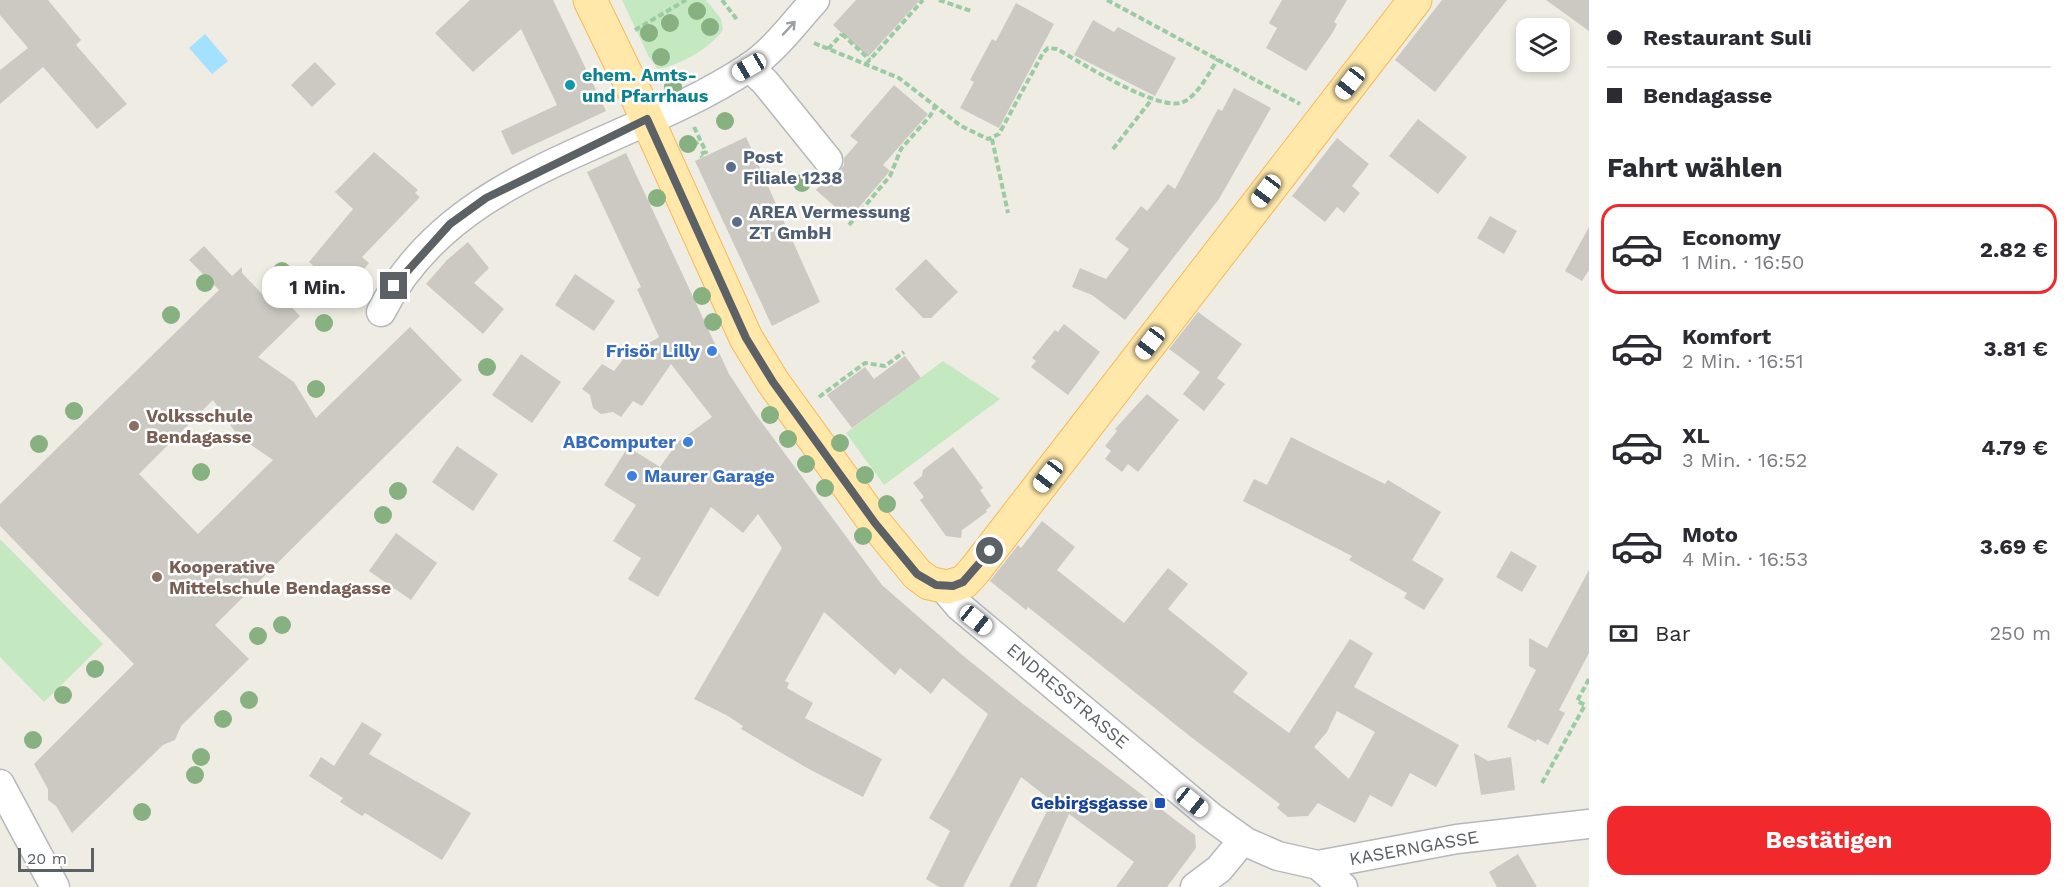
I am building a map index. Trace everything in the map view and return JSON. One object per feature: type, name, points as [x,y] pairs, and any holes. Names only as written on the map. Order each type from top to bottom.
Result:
[{"type":"main road","name":"ENDRESSTRASSE","points":[[590,0],[661,149],[746,338],[773,382],[875,523],[917,574],[929,583],[943,587]]},
{"type":"main road","points":[[943,587],[958,585],[975,570],[1415,0]]},
{"type":"street","points":[[381,312],[394,286],[418,257],[450,224],[477,204],[576,152],[699,96],[756,61],[815,0]]},
{"type":"street","points":[[756,61],[765,82],[828,160]]},
{"type":"street","name":"ENDRESSTRASSE","points":[[943,587],[959,606],[1174,787],[1243,840]]},
{"type":"street","points":[[0,784],[55,887]]},
{"type":"street","name":"KASERNGASSE","points":[[1243,840],[1278,856],[1318,865],[1457,839],[1589,824]]},
{"type":"street","points":[[1195,887],[1219,869],[1243,840]]},
{"type":"street","points":[[1318,865],[1343,887]]},
{"type":"path","points":[[634,32],[686,0]]},
{"type":"path","points":[[722,0],[738,21]]},
{"type":"path","points":[[868,62],[923,0]]},
{"type":"path","points":[[939,0],[971,11]]},
{"type":"path","points":[[1107,0],[1306,107]]},
{"type":"path","points":[[828,49],[842,34],[868,62]]},
{"type":"path","points":[[811,42],[868,62],[900,78],[961,126],[983,138],[992,139],[1001,132],[1043,53],[1048,48],[1057,49],[1152,99],[1172,104],[1186,101],[1218,59]]},
{"type":"path","points":[[1113,149],[1152,99]]},
{"type":"path","points":[[849,225],[890,176],[901,149],[930,116],[936,105]]},
{"type":"path","points":[[693,126],[706,152],[700,154]]},
{"type":"path","points":[[992,139],[1008,213]]},
{"type":"path","points":[[696,147],[695,144],[700,141]]},
{"type":"path","points":[[816,399],[865,363],[885,366],[903,352]]},
{"type":"path","points":[[1542,783],[1585,705],[1577,701],[1589,679]]},
{"type":"green space","points":[[622,0],[706,0],[721,19],[723,30],[710,44],[694,55],[658,69],[649,57]]},
{"type":"green space","points":[[943,361],[1000,399],[884,485],[846,433]]},
{"type":"green space","points":[[0,539],[103,644],[44,702],[0,657]]},
{"type":"water","points":[[205,34],[228,61],[212,74],[189,48]]},
{"type":"building","points":[[0,0],[48,0],[81,40],[76,45],[127,104],[97,129],[43,67],[0,104],[0,70],[28,48],[0,15]]},
{"type":"building","name":"ehem. Amts- und Pfarrhaus","points":[[470,0],[553,0],[606,111],[512,155],[501,131],[557,105],[521,29],[473,72],[435,33]]},
{"type":"building","points":[[856,0],[920,0],[868,57],[833,25]]},
{"type":"building","points":[[1282,0],[1347,0],[1334,22],[1337,24],[1333,32],[1306,71],[1266,48],[1277,28],[1269,23]]},
{"type":"building","points":[[1442,0],[1507,0],[1435,92],[1395,60]]},
{"type":"building","points":[[1546,0],[1589,0],[1589,31]]},
{"type":"building","points":[[1016,3],[1054,24],[999,128],[960,108],[974,82],[970,80],[992,39],[996,41]]},
{"type":"building","points":[[1093,20],[1114,32],[1118,27],[1176,58],[1155,96],[1074,55]]},
{"type":"building","points":[[315,62],[336,84],[312,107],[291,85]]},
{"type":"building","points":[[894,85],[928,114],[883,165],[890,171],[849,219],[816,190],[828,176],[839,172],[844,165],[844,158],[858,142],[850,136]]},
{"type":"building","points":[[1234,88],[1271,108],[1219,199],[1125,320],[1092,295],[1072,287],[1080,268],[1106,279],[1129,249],[1115,239],[1141,206],[1147,211],[1168,184],[1175,189],[1218,109],[1222,111]]},
{"type":"building","points":[[1418,119],[1467,157],[1438,194],[1389,156]]},
{"type":"building","points":[[746,137],[820,302],[772,326],[695,161]]},
{"type":"building","points":[[1337,138],[1369,164],[1352,186],[1360,193],[1344,213],[1337,207],[1325,222],[1292,196]]},
{"type":"building","points":[[374,152],[418,190],[415,193],[420,197],[362,257],[369,263],[344,292],[309,262],[353,209],[335,192]]},
{"type":"building","points":[[626,153],[729,374],[754,412],[882,585],[1023,704],[1195,835],[1196,848],[1167,887],[1116,887],[1134,862],[1069,814],[1036,887],[1009,887],[1052,801],[1021,777],[963,887],[939,887],[926,879],[950,831],[929,818],[988,714],[943,678],[931,694],[900,668],[895,675],[824,612],[785,681],[789,683],[787,688],[813,703],[805,718],[882,759],[863,797],[807,768],[741,729],[743,726],[728,716],[694,699],[782,548],[758,514],[743,533],[711,507],[658,597],[628,579],[641,558],[613,541],[636,505],[604,485],[628,447],[660,467],[678,442],[712,417],[671,364],[642,406],[633,401],[621,417],[613,412],[601,414],[593,408],[590,395],[582,389],[602,364],[614,371],[625,357],[659,337],[637,289],[641,287],[587,172]]},
{"type":"building","points":[[1490,216],[1517,231],[1504,254],[1477,238]]},
{"type":"building","points":[[1589,227],[1589,270],[1582,281],[1565,271]]},
{"type":"building","points":[[468,242],[489,268],[474,283],[504,309],[483,334],[426,284],[447,260]]},
{"type":"building","name":"Kooperative Mittelschule Bendagasse","points":[[204,246],[232,276],[242,267],[242,273],[268,300],[277,292],[300,316],[258,357],[294,382],[316,418],[410,327],[462,380],[215,625],[249,659],[181,726],[175,740],[163,745],[72,833],[56,806],[48,800],[48,789],[34,764],[134,664],[0,526],[0,504],[219,290],[189,260]],"holes":[[[213,400],[238,436],[273,460],[198,534],[139,474]]]},
{"type":"building","points":[[926,259],[958,292],[931,318],[923,318],[895,289]]},
{"type":"building","points":[[575,274],[615,301],[594,331],[555,305]]},
{"type":"building","points":[[1198,312],[1242,344],[1217,378],[1225,384],[1204,411],[1183,394],[1200,372],[1169,349]]},
{"type":"building","points":[[1064,324],[1100,352],[1068,395],[1031,367],[1036,361],[1032,358],[1055,330],[1058,332]]},
{"type":"building","points":[[521,354],[561,382],[532,423],[492,395]]},
{"type":"building","points":[[905,356],[921,378],[852,428],[827,395],[865,367],[874,379]]},
{"type":"building","points":[[1147,394],[1179,420],[1138,472],[1128,464],[1122,472],[1105,459],[1111,451],[1105,446],[1117,431],[1115,429]]},
{"type":"building","points":[[1291,437],[1385,484],[1388,480],[1441,512],[1412,560],[1444,579],[1424,610],[1404,598],[1407,593],[1349,560],[1352,556],[1243,501],[1254,479],[1267,485]]},
{"type":"building","points":[[457,446],[498,474],[473,511],[432,482]]},
{"type":"building","points":[[953,447],[983,488],[980,490],[991,506],[986,510],[987,512],[962,530],[961,538],[946,536],[920,500],[924,497],[913,483],[922,476],[923,470]]},
{"type":"building","points":[[1042,521],[1075,547],[1057,570],[1124,623],[1168,568],[1188,584],[1168,609],[1248,673],[1233,692],[1289,733],[1350,639],[1373,653],[1354,687],[1459,745],[1436,787],[1410,773],[1392,807],[1370,795],[1355,823],[1318,803],[1308,816],[1288,817],[1277,808],[1280,804],[1191,737],[1028,607],[1026,610],[990,581],[1018,545],[1021,548]],"holes":[[[1337,711],[1375,732],[1349,779],[1314,747],[1327,732]]]},
{"type":"building","points":[[396,533],[437,563],[411,600],[369,571]]},
{"type":"building","points":[[1511,551],[1537,566],[1522,592],[1496,577]]},
{"type":"building","points":[[1589,570],[1589,653],[1559,710],[1565,713],[1548,745],[1537,739],[1536,742],[1507,727],[1536,670],[1529,666],[1529,638],[1547,648]]},
{"type":"building","points":[[362,722],[382,734],[369,754],[471,813],[442,860],[365,813],[362,816],[340,802],[343,798],[309,776],[321,757],[334,766]]},
{"type":"building","points":[[1474,753],[1488,761],[1511,757],[1515,790],[1481,795]]},
{"type":"building","points":[[1518,854],[1537,887],[1497,887],[1489,872]]},
{"type":"place","name":"ehem. Amts- und Pfarrhaus","points":[[570,85]]},
{"type":"place","name":"Post Filiale 1238","points":[[731,167]]},
{"type":"place","name":"AREA Vermessung ZT GmbH","points":[[737,222]]},
{"type":"place","name":"Frisör Lilly","points":[[712,351]]},
{"type":"place","name":"Volksschule Bendagasse","points":[[134,426]]},
{"type":"place","name":"ABComputer","points":[[688,442]]},
{"type":"place","name":"Maurer Garage","points":[[632,476]]},
{"type":"place","name":"Kooperative Mittelschule Bendagasse","points":[[157,577]]},
{"type":"place","name":"Gebirgsgasse","points":[[1160,803]]},
{"type":"route","points":[[394,286],[450,224],[486,198],[647,119],[746,338],[773,382],[875,523],[917,574],[929,583],[943,587],[958,585],[970,577],[990,551]]}]
